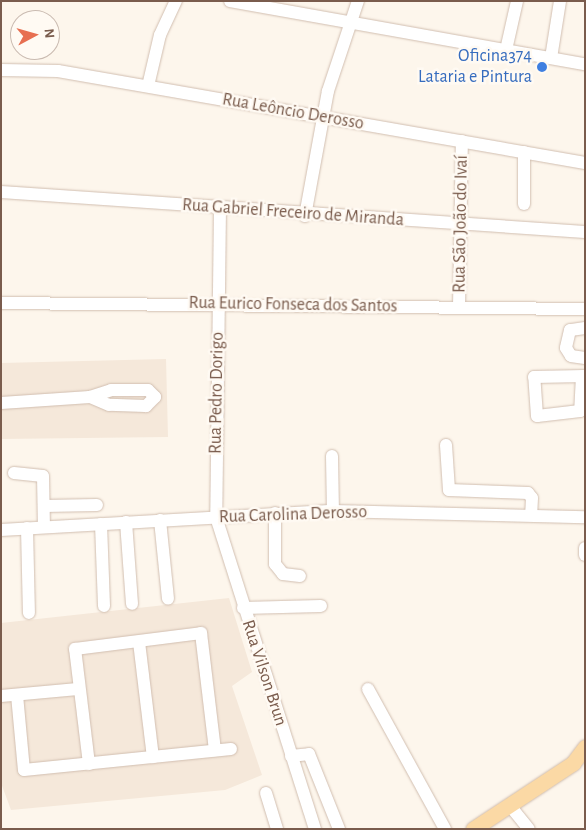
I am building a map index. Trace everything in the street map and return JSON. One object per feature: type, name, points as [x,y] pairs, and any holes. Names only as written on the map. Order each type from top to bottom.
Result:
[{"type":"main road","points":[[478,827],[511,807],[579,758],[585,747]]},
{"type":"street","points":[[148,86],[160,35],[176,1]]},
{"type":"street","points":[[230,1],[257,4],[585,64]]},
{"type":"street","points":[[305,216],[335,64],[354,23],[358,1]]},
{"type":"street","points":[[506,50],[516,1]]},
{"type":"street","points":[[551,58],[560,1]]},
{"type":"street","name":"Rua Leôncio Derosso","points":[[1,70],[58,72],[148,86],[585,163]]},
{"type":"street","name":"Rua São João do Ivaí","points":[[460,307],[462,141]]},
{"type":"street","points":[[524,152],[524,204]]},
{"type":"street","name":"Rua Gabriel Freceiro de Miranda","points":[[1,192],[305,216],[585,232]]},
{"type":"street","name":"Rua Pedro Dorigo","points":[[216,517],[220,208]]},
{"type":"street","name":"Rua Eurico Fonseca dos Santos","points":[[1,303],[585,309]]},
{"type":"street","points":[[585,328],[570,330],[566,348],[571,356],[585,358]]},
{"type":"street","points":[[534,376],[583,376],[580,411],[537,416],[534,376]]},
{"type":"street","points":[[1,403],[90,397]]},
{"type":"street","points":[[446,446],[449,490],[528,493],[532,498],[531,515]]},
{"type":"street","points":[[332,456],[333,511]]},
{"type":"street","points":[[14,474],[43,476],[44,527]]},
{"type":"street","points":[[44,506],[97,505]]},
{"type":"street","name":"Rua Carolina Derosso","points":[[1,530],[333,511],[585,517]]},
{"type":"street","points":[[275,514],[275,564],[283,574],[300,576]]},
{"type":"street","name":"Rua Vilson Brun","points":[[216,517],[243,608],[315,829]]},
{"type":"street","points":[[160,520],[168,599]]},
{"type":"street","points":[[126,522],[132,604]]},
{"type":"street","points":[[101,524],[104,606]]},
{"type":"street","points":[[27,528],[29,613]]},
{"type":"street","points":[[585,548],[585,555]]},
{"type":"street","points":[[243,608],[321,606]]},
{"type":"street","points":[[89,764],[78,689],[75,649],[201,633],[215,750]]},
{"type":"street","points":[[138,642],[153,756]]},
{"type":"street","points":[[1,696],[78,689]]},
{"type":"street","points":[[368,689],[445,829]]},
{"type":"street","points":[[17,695],[24,770],[231,748]]},
{"type":"street","points":[[291,756],[309,754],[339,829]]},
{"type":"street","points":[[266,794],[277,829]]},
{"type":"street","points":[[511,807],[529,829]]},
{"type":"shaded area","points":[[166,359],[168,437],[1,439],[1,363]]},
{"type":"shaded area","points":[[229,598],[252,672],[232,686],[262,775],[225,790],[11,810],[1,783],[1,623]]},
{"type":"place","name":"Oficina374 Lataria e Pintura","points":[[542,67]]}]
